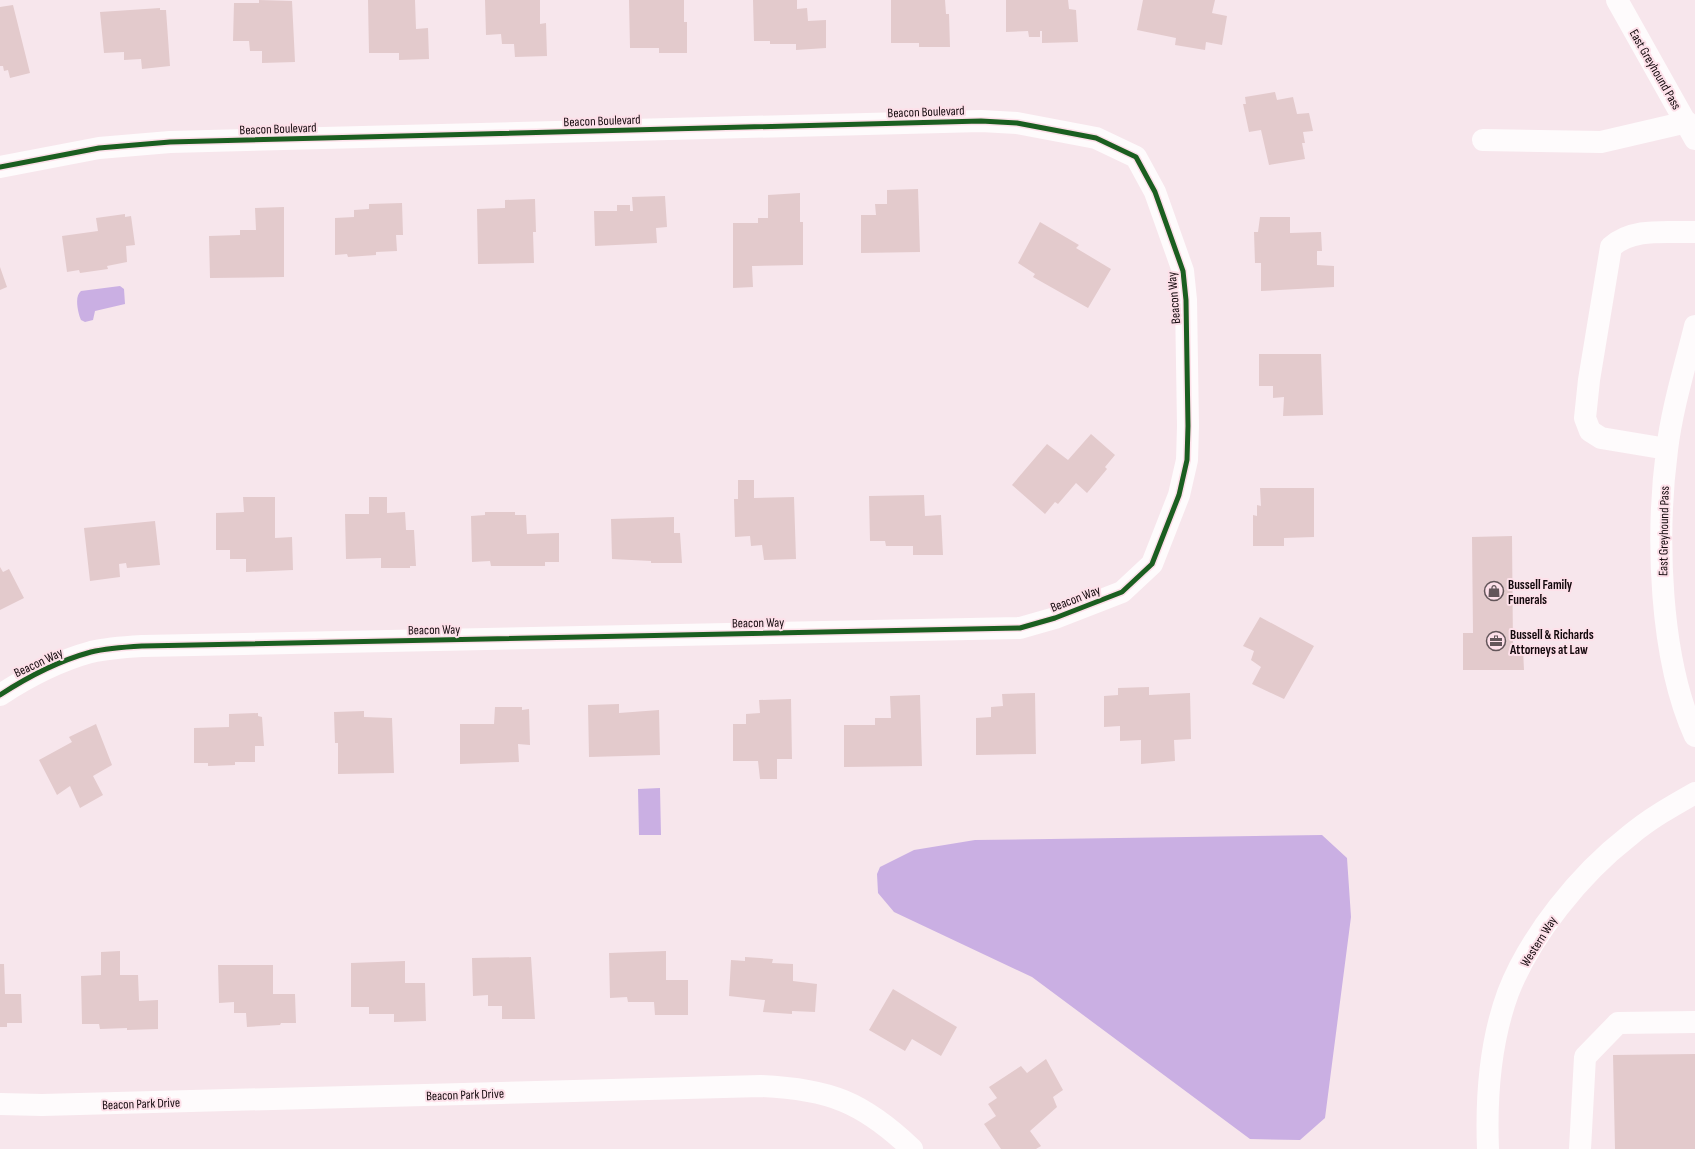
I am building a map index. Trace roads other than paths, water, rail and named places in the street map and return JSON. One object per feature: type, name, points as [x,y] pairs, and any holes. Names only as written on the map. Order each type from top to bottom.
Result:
[{"type":"street","name":"East Greyhound Pass","points":[[1617,0],[1691,130]]},
{"type":"street","name":"Beacon Boulevard","points":[[0,167],[99,148],[170,142],[981,121],[1017,122],[1096,138],[1136,157],[1155,192],[1163,215]]},
{"type":"street","points":[[1483,140],[1601,142],[1691,130]]},
{"type":"street","name":"Beacon Way","points":[[0,695],[42,670],[66,660],[93,652],[143,646],[1020,628],[1055,618],[1122,592],[1152,564],[1179,494],[1187,460],[1188,426],[1186,300],[1183,271],[1163,215]]},
{"type":"street","points":[[1667,449],[1601,438],[1590,432],[1585,418],[1589,380],[1611,247],[1620,239],[1634,233],[1695,232]]},
{"type":"street","name":"East Greyhound Pass","points":[[1695,326],[1679,390],[1667,449],[1662,535],[1662,582],[1667,628],[1687,718],[1695,736]]},
{"type":"street","name":"Western Way","points":[[1488,1149],[1489,1092],[1494,1046],[1508,994],[1526,956],[1554,915],[1590,870],[1628,836],[1665,810],[1695,793]]},
{"type":"street","points":[[1580,1149],[1585,1057],[1618,1023],[1695,1022]]},
{"type":"street","name":"Beacon Park Drive","points":[[0,1104],[42,1105],[761,1086],[804,1089],[827,1094],[847,1102],[884,1124],[912,1149]]},
{"type":"place","name":"Bussell Family Funerals","points":[[1494,591]]},
{"type":"place","name":"Bussell & Richards Attorneys at Law","points":[[1496,641]]}]
